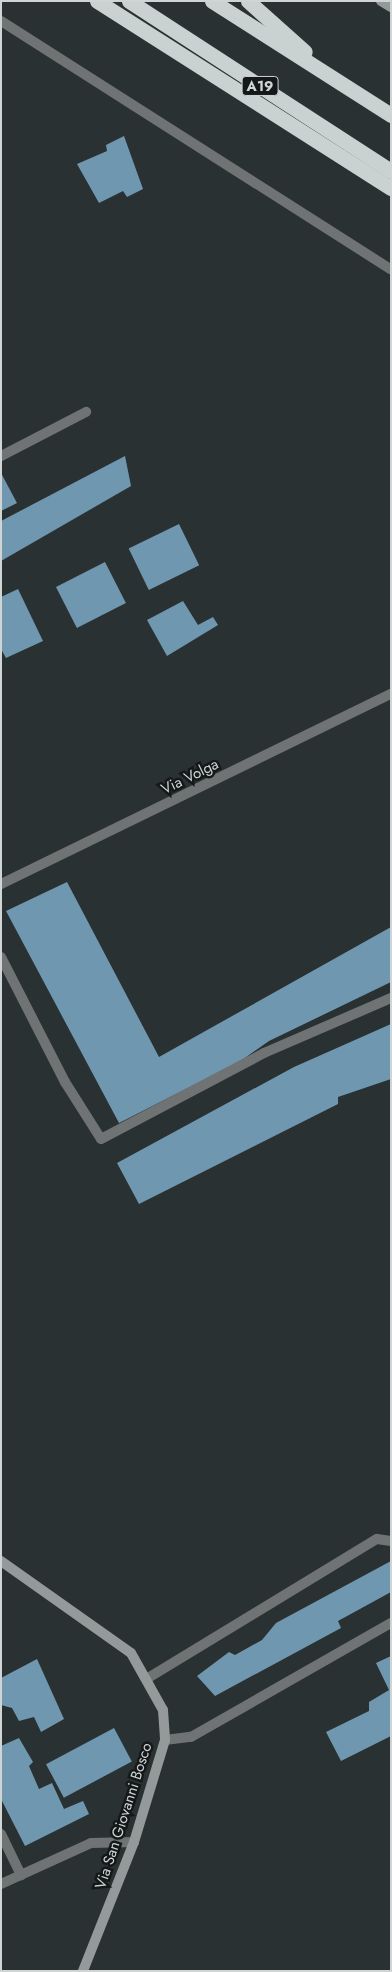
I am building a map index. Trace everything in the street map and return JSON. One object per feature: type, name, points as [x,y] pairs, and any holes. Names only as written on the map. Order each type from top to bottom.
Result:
[{"type":"highway","points":[[97,1],[391,188]]},
{"type":"highway","name":"A19","points":[[129,1],[391,171]]},
{"type":"highway","points":[[212,1],[391,115]]},
{"type":"highway","points":[[248,1],[338,82]]},
{"type":"main road","points":[[381,1],[391,8]]},
{"type":"main road","name":"Via San Giovanni Bosco","points":[[1,1561],[131,1653],[148,1678],[163,1710],[165,1740],[134,1842],[82,1971]]},
{"type":"street","points":[[1,21],[391,269]]},
{"type":"street","points":[[1,456],[86,412]]},
{"type":"street","name":"Via Volga","points":[[1,884],[391,694]]},
{"type":"street","points":[[1,957],[65,1082],[101,1139],[264,1053],[391,998]]},
{"type":"street","points":[[148,1678],[376,1539],[391,1541]]},
{"type":"street","points":[[165,1740],[191,1738],[391,1623]]},
{"type":"street","points":[[1,1834],[21,1875]]},
{"type":"street","points":[[1,1884],[91,1843],[134,1842]]},
{"type":"building","points":[[124,136],[143,189],[127,197],[123,191],[99,203],[77,164],[107,151],[106,145]]},
{"type":"building","points":[[125,456],[131,486],[1,561],[1,521]]},
{"type":"building","points":[[1,473],[17,503],[1,511]]},
{"type":"building","points":[[179,524],[199,565],[149,590],[129,549]]},
{"type":"building","points":[[105,562],[126,603],[77,628],[56,587]]},
{"type":"building","points":[[18,589],[43,641],[6,658],[1,649],[1,597]]},
{"type":"building","points":[[183,601],[198,625],[213,617],[218,625],[167,656],[147,620]]},
{"type":"building","points":[[67,882],[159,1057],[391,927],[391,982],[269,1041],[239,1062],[119,1123],[6,911]]},
{"type":"building","points":[[391,1024],[391,1079],[338,1097],[338,1104],[139,1204],[117,1163],[294,1067]]},
{"type":"building","points":[[391,1561],[391,1592],[338,1621],[341,1628],[215,1696],[197,1676],[229,1652],[235,1655],[262,1640],[276,1623]]},
{"type":"building","points":[[391,1656],[391,1736],[341,1761],[326,1732],[369,1711],[369,1702],[389,1690],[376,1663]]},
{"type":"building","points":[[37,1659],[64,1719],[41,1732],[34,1717],[19,1721],[12,1708],[1,1705],[1,1678]]},
{"type":"building","points":[[114,1728],[132,1762],[64,1798],[46,1764]]},
{"type":"building","points":[[19,1738],[33,1762],[29,1766],[39,1789],[52,1783],[64,1809],[83,1801],[89,1814],[25,1846],[1,1799],[1,1746]]}]
